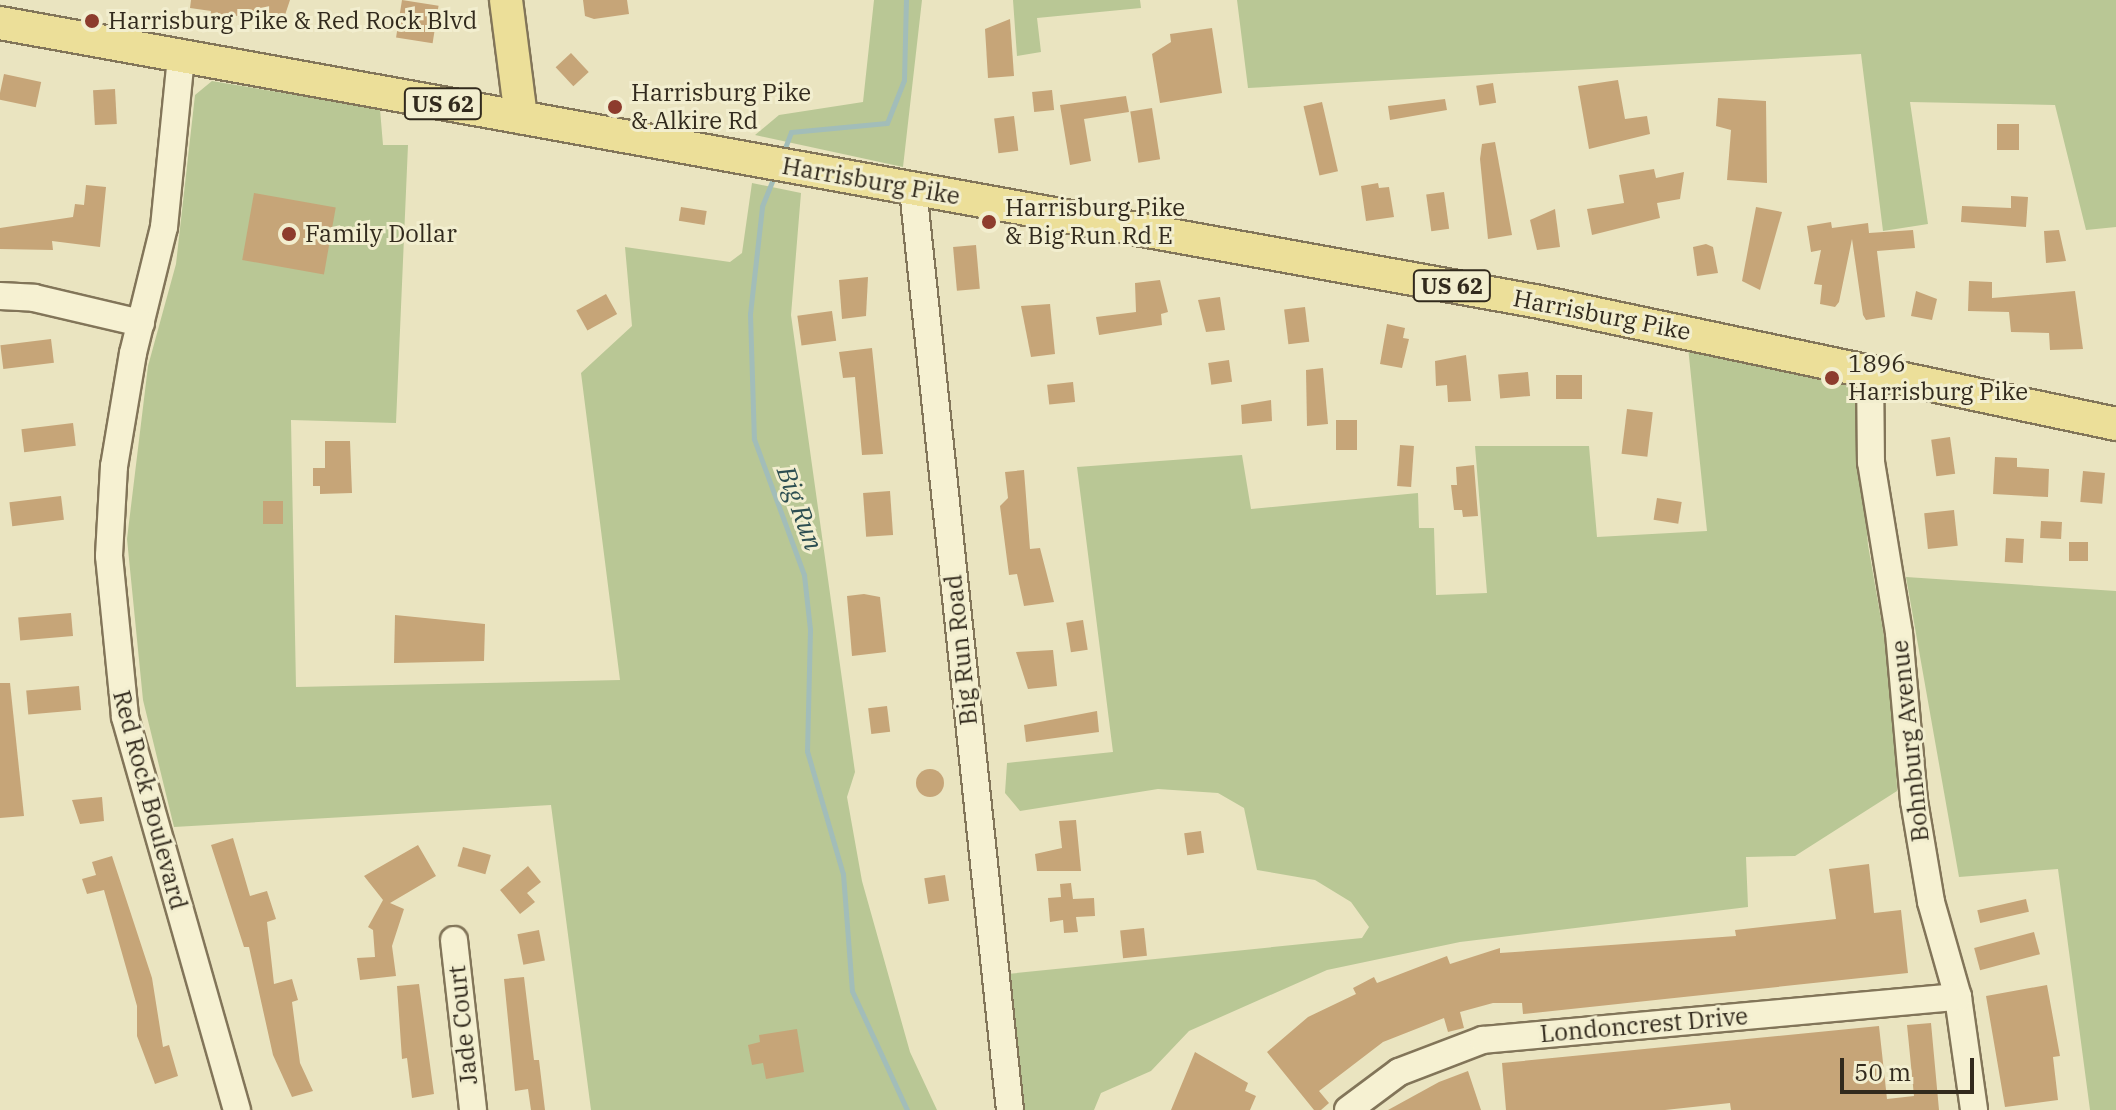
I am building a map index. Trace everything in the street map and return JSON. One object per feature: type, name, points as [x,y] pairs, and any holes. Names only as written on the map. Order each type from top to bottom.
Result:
[{"type":"main road","points":[[506,0],[521,117]]},
{"type":"main road","name":"Harrisburg Pike","points":[[0,23],[1535,301],[1870,369],[2116,424]]},
{"type":"street","name":"Red Rock Boulevard","points":[[181,57],[164,227],[141,323],[110,511],[115,658],[142,788],[237,1110]]},
{"type":"street","name":"Big Run Road","points":[[913,189],[1010,1110]]},
{"type":"street","points":[[0,296],[34,298],[141,323]]},
{"type":"street","name":"Bohnburg Avenue","points":[[1870,369],[1871,462],[1899,633],[1914,801],[1931,902],[1958,997],[1974,1110]]},
{"type":"street","name":"Jade Court","points":[[454,940],[473,1110]]},
{"type":"street","name":"Londoncrest Drive","points":[[1348,1110],[1399,1072],[1483,1040],[1958,997]]},
{"type":"green space","points":[[874,0],[922,0],[903,167],[755,135],[779,115],[863,102]]},
{"type":"green space","points":[[1013,0],[1140,0],[1141,8],[1037,18],[1041,52],[1017,56]]},
{"type":"green space","points":[[1237,0],[2116,0],[2116,227],[2086,230],[2055,105],[1910,102],[1928,224],[1883,231],[1861,54],[1248,88]]},
{"type":"green space","points":[[212,81],[380,109],[383,145],[408,145],[396,423],[291,420],[296,687],[620,680],[581,373],[632,326],[625,247],[730,262],[742,253],[752,183],[801,193],[791,315],[855,772],[847,797],[862,881],[910,1052],[937,1110],[591,1110],[551,805],[174,827],[143,700],[127,539],[148,366],[176,264],[195,95]]},
{"type":"green space","points":[[1688,347],[1847,380],[1857,402],[1868,545],[1895,699],[1897,791],[1795,856],[1746,857],[1748,907],[1460,942],[1327,970],[1189,1031],[1151,1071],[1101,1093],[1094,1110],[1020,1110],[1007,974],[1362,938],[1369,927],[1351,902],[1315,880],[1257,870],[1244,808],[1218,793],[1158,789],[1020,811],[1005,793],[1007,763],[1113,752],[1077,467],[1242,455],[1251,509],[1418,493],[1419,528],[1434,528],[1436,595],[1487,593],[1475,446],[1589,446],[1597,537],[1707,531]]},
{"type":"green space","points":[[1906,577],[2116,591],[2116,1110],[2090,1110],[2058,869],[1959,877]]},
{"type":"building","points":[[191,0],[290,0],[282,24],[226,14],[225,20],[210,18],[211,11],[190,8]]},
{"type":"building","points":[[402,0],[439,6],[433,43],[396,38]]},
{"type":"building","points":[[583,0],[627,0],[629,14],[594,19],[585,16]]},
{"type":"building","points":[[1010,19],[1014,76],[988,78],[985,29]]},
{"type":"building","points":[[1212,28],[1222,93],[1160,103],[1152,54],[1171,42],[1170,34]]},
{"type":"building","points":[[571,53],[589,72],[573,86],[556,67]]},
{"type":"building","points":[[4,74],[41,82],[36,107],[0,100]]},
{"type":"building","points":[[1618,80],[1625,119],[1647,116],[1650,134],[1589,149],[1578,86]]},
{"type":"building","points":[[1493,83],[1496,103],[1479,105],[1476,86]]},
{"type":"building","points":[[115,89],[117,124],[95,125],[93,90]]},
{"type":"building","points":[[1052,90],[1054,110],[1034,112],[1032,92]]},
{"type":"building","points":[[1126,96],[1129,112],[1084,119],[1091,161],[1070,165],[1060,105]]},
{"type":"building","points":[[1718,98],[1766,101],[1767,183],[1727,180],[1731,130],[1716,126]]},
{"type":"building","points":[[1445,99],[1447,110],[1390,120],[1388,106]]},
{"type":"building","points":[[1322,102],[1338,171],[1319,175],[1303,106]]},
{"type":"building","points":[[1152,108],[1160,159],[1138,163],[1130,111]]},
{"type":"building","points":[[1014,116],[1018,151],[998,153],[994,118]]},
{"type":"building","points":[[1997,124],[2019,124],[2019,150],[1997,150]]},
{"type":"building","points":[[1495,142],[1512,235],[1488,239],[1480,159],[1482,144]]},
{"type":"building","points":[[1654,169],[1656,178],[1684,172],[1680,199],[1657,203],[1660,218],[1592,235],[1587,209],[1624,203],[1619,175]]},
{"type":"building","points":[[1378,183],[1379,188],[1389,187],[1394,217],[1366,221],[1361,186]]},
{"type":"building","points":[[86,185],[106,187],[100,247],[52,241],[53,250],[0,249],[0,228],[73,217],[75,204],[84,205]]},
{"type":"building","points":[[1444,192],[1449,229],[1431,231],[1426,195]]},
{"type":"building","name":"Family Dollar","points":[[254,193],[336,207],[324,274],[242,260]]},
{"type":"building","points":[[2011,196],[2028,197],[2026,227],[1961,222],[1962,206],[2011,208]]},
{"type":"building","points":[[681,207],[707,211],[704,225],[679,221]]},
{"type":"building","points":[[1756,207],[1782,212],[1760,290],[1742,281]]},
{"type":"building","points":[[1555,209],[1560,247],[1537,250],[1530,220]]},
{"type":"building","points":[[1831,222],[1832,228],[1868,223],[1869,233],[1913,230],[1915,248],[1877,251],[1885,317],[1866,320],[1863,315],[1852,239],[1839,302],[1835,307],[1820,304],[1822,285],[1814,284],[1821,250],[1811,252],[1807,226]]},
{"type":"building","points":[[2059,230],[2066,261],[2046,263],[2044,231]]},
{"type":"building","points":[[1706,244],[1713,247],[1718,273],[1697,276],[1693,247]]},
{"type":"building","points":[[976,245],[980,289],[957,291],[953,247]]},
{"type":"building","points":[[868,277],[866,316],[842,319],[839,280]]},
{"type":"building","points":[[1160,280],[1168,312],[1161,314],[1162,325],[1099,335],[1096,317],[1136,312],[1135,283]]},
{"type":"building","points":[[1969,281],[1992,282],[1992,298],[2075,291],[2083,349],[2050,350],[2049,333],[2011,332],[2009,312],[1968,311]]},
{"type":"building","points":[[1916,291],[1937,299],[1932,320],[1911,316]]},
{"type":"building","points":[[606,294],[617,314],[587,331],[576,310]]},
{"type":"building","points":[[1220,297],[1225,330],[1206,332],[1198,300]]},
{"type":"building","points":[[1050,304],[1055,354],[1031,357],[1021,306]]},
{"type":"building","points":[[1305,307],[1309,342],[1288,344],[1284,310]]},
{"type":"building","points":[[832,311],[836,341],[802,346],[797,316]]},
{"type":"building","points":[[1387,324],[1405,328],[1403,338],[1409,339],[1402,368],[1380,364]]},
{"type":"building","points":[[51,339],[54,363],[3,369],[0,345]]},
{"type":"building","points":[[872,348],[883,454],[862,455],[855,377],[843,378],[839,352]]},
{"type":"building","points":[[1466,355],[1471,401],[1448,402],[1447,385],[1436,386],[1435,361]]},
{"type":"building","points":[[1229,360],[1232,382],[1211,385],[1208,363]]},
{"type":"building","points":[[1323,368],[1328,424],[1307,426],[1306,370]]},
{"type":"building","points":[[1528,372],[1530,396],[1500,399],[1498,375]]},
{"type":"building","points":[[1556,375],[1582,375],[1582,399],[1556,399]]},
{"type":"building","points":[[1073,382],[1075,402],[1049,405],[1047,385]]},
{"type":"building","points":[[1271,400],[1272,421],[1242,424],[1241,405]]},
{"type":"building","points":[[1627,409],[1653,412],[1647,457],[1622,454]]},
{"type":"building","points":[[1336,420],[1357,420],[1357,450],[1336,450]]},
{"type":"building","points":[[73,423],[76,446],[24,452],[21,429]]},
{"type":"building","points":[[1950,437],[1955,474],[1936,476],[1931,440]]},
{"type":"building","points":[[325,441],[350,441],[352,493],[320,494],[320,486],[313,486],[313,468],[325,468]]},
{"type":"building","points":[[1400,445],[1414,446],[1411,487],[1397,486]]},
{"type":"building","points":[[1995,457],[2017,458],[2017,467],[2049,469],[2048,497],[1993,494]]},
{"type":"building","points":[[1474,465],[1478,516],[1463,517],[1462,510],[1454,510],[1451,485],[1457,485],[1456,467]]},
{"type":"building","points":[[1024,470],[1030,549],[1040,548],[1054,602],[1024,606],[1017,574],[1009,575],[1000,506],[1008,498],[1005,472]]},
{"type":"building","points":[[2083,471],[2105,473],[2102,504],[2080,502]]},
{"type":"building","points":[[890,491],[893,535],[866,537],[863,493]]},
{"type":"building","points":[[61,496],[64,520],[12,526],[9,502]]},
{"type":"building","points":[[1657,498],[1682,502],[1678,524],[1654,520]]},
{"type":"building","points":[[263,501],[283,501],[283,524],[263,524]]},
{"type":"building","points":[[1954,510],[1958,546],[1928,549],[1924,513]]},
{"type":"building","points":[[2041,521],[2062,522],[2061,539],[2040,538]]},
{"type":"building","points":[[2006,538],[2024,539],[2023,563],[2005,562]]},
{"type":"building","points":[[2069,542],[2088,542],[2088,561],[2069,561]]},
{"type":"building","points":[[864,594],[880,597],[886,652],[852,656],[847,596]]},
{"type":"building","points":[[71,613],[73,636],[20,641],[18,618]]},
{"type":"building","points":[[395,615],[485,624],[484,661],[394,663]]},
{"type":"building","points":[[1083,620],[1088,650],[1071,652],[1066,623]]},
{"type":"building","points":[[1053,650],[1057,686],[1028,689],[1016,652]]},
{"type":"building","points":[[0,683],[10,683],[24,816],[0,818]]},
{"type":"building","points":[[79,686],[81,710],[28,715],[26,691]]},
{"type":"building","points":[[887,706],[890,732],[871,734],[868,708]]},
{"type":"building","points":[[1097,711],[1099,732],[1026,742],[1024,725]]},
{"type":"building","points":[[930,769],[940,773],[944,783],[940,793],[930,797],[920,793],[916,783],[920,773]]},
{"type":"building","points":[[102,797],[104,821],[80,824],[72,800]]},
{"type":"building","points":[[1076,820],[1081,871],[1037,871],[1035,854],[1062,848],[1059,821]]},
{"type":"building","points":[[1201,831],[1204,853],[1187,855],[1184,833]]},
{"type":"building","points":[[233,838],[250,896],[267,891],[276,919],[267,922],[274,984],[292,979],[298,1000],[292,1002],[300,1063],[313,1091],[292,1097],[273,1055],[249,947],[244,947],[211,845]]},
{"type":"building","points":[[418,845],[436,876],[390,903],[404,909],[392,946],[396,976],[360,980],[357,958],[375,957],[373,930],[368,927],[383,900],[364,876]]},
{"type":"building","points":[[463,847],[491,855],[485,874],[457,866]]},
{"type":"building","points":[[112,856],[152,978],[163,1047],[169,1045],[178,1076],[155,1084],[137,1036],[137,1006],[104,890],[87,894],[82,879],[96,875],[92,862]]},
{"type":"building","points":[[1869,864],[1874,913],[1901,910],[1908,973],[1523,1014],[1522,1003],[1493,1003],[1460,1012],[1464,1028],[1448,1032],[1444,1018],[1383,1042],[1319,1091],[1329,1103],[1321,1110],[1314,1110],[1267,1052],[1308,1017],[1356,994],[1353,988],[1374,977],[1377,983],[1447,956],[1450,964],[1500,948],[1500,953],[1736,936],[1735,930],[1836,919],[1829,869]]},
{"type":"building","points":[[528,866],[541,882],[527,893],[535,902],[520,914],[500,890]]},
{"type":"building","points":[[945,875],[949,901],[928,904],[924,878]]},
{"type":"building","points":[[1071,883],[1073,899],[1094,898],[1095,916],[1076,917],[1078,932],[1064,933],[1063,920],[1050,922],[1048,898],[1061,897],[1060,884]]},
{"type":"building","points":[[2026,899],[2029,912],[1980,923],[1977,910]]},
{"type":"building","points":[[1144,928],[1147,956],[1123,958],[1120,931]]},
{"type":"building","points":[[539,930],[545,960],[523,965],[517,934]]},
{"type":"building","points":[[2034,932],[2040,954],[1980,970],[1974,948]]},
{"type":"building","points":[[524,977],[534,1060],[539,1060],[545,1110],[531,1110],[528,1089],[515,1091],[504,979]]},
{"type":"building","points":[[419,984],[434,1094],[412,1098],[407,1058],[402,1059],[397,986]]},
{"type":"building","points":[[2047,985],[2060,1056],[2053,1057],[2058,1100],[2005,1107],[1986,996]]},
{"type":"building","points":[[1931,1023],[1939,1110],[1731,1110],[1730,1103],[1665,1110],[1506,1110],[1502,1063],[1879,1026],[1887,1099],[1914,1096],[1907,1025]]},
{"type":"building","points":[[797,1029],[804,1072],[766,1079],[763,1063],[752,1065],[748,1045],[760,1042],[759,1035]]},
{"type":"building","points":[[1195,1052],[1248,1083],[1245,1091],[1256,1096],[1250,1110],[1171,1110]]},
{"type":"building","points":[[1468,1071],[1481,1110],[1388,1110],[1439,1082]]},
{"type":"waterway","name":"Big Run","points":[[783,153],[791,132],[887,123],[904,80],[906,0]]},
{"type":"waterway","name":"Big Run","points":[[775,174],[762,207],[750,314],[754,439],[804,575],[810,629],[807,751],[843,874],[852,991],[907,1110]]},
{"type":"place","name":"Harrisburg Pike & Red Rock Blvd","points":[[92,21]]},
{"type":"place","name":"Harrisburg Pike & Alkire Rd","points":[[615,107]]},
{"type":"place","name":"Harrisburg Pike & Big Run Rd E","points":[[989,222]]},
{"type":"place","name":"Family Dollar","points":[[289,234]]},
{"type":"place","name":"1896 Harrisburg Pike","points":[[1832,378]]}]
